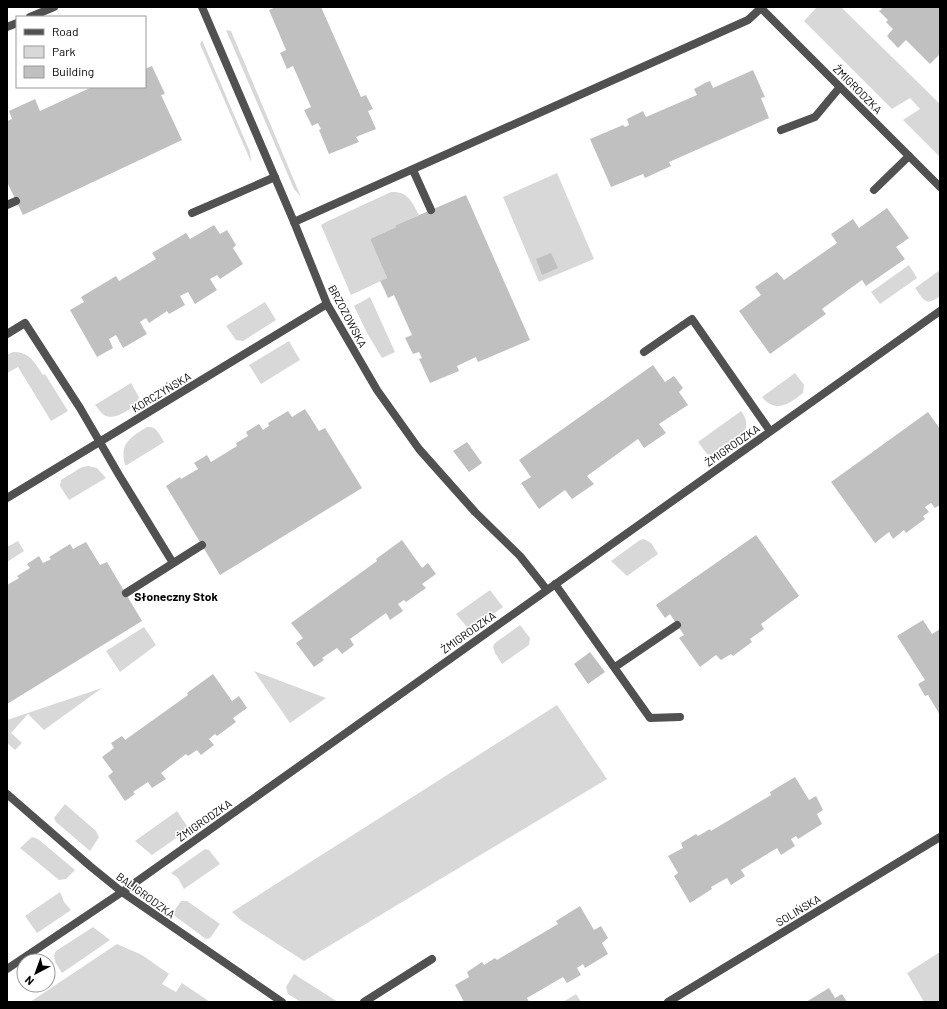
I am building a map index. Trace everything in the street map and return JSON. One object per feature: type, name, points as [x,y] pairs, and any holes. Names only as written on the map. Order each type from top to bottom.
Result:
[{"type":"street","points":[[32,16],[54,7]]},
{"type":"street","name":"BRZOZOWSKA","points":[[202,7],[294,222],[327,304],[377,390],[419,448],[474,512],[520,556],[547,590]]},
{"type":"street","points":[[294,222],[748,20],[760,8]]},
{"type":"street","name":"ŻMIGRODZKA","points":[[760,8],[940,187]]},
{"type":"street","points":[[781,130],[815,117],[840,87]]},
{"type":"street","points":[[874,190],[909,156]]},
{"type":"street","points":[[413,170],[431,210]]},
{"type":"street","points":[[192,213],[275,177]]},
{"type":"street","points":[[7,205],[16,201]]},
{"type":"street","name":"KORCZYŃSKA","points":[[7,498],[327,304]]},
{"type":"street","name":"ŻMIGRODZKA","points":[[7,969],[122,892],[940,311]]},
{"type":"street","points":[[644,352],[692,319],[770,432]]},
{"type":"street","points":[[7,334],[25,323],[80,408],[173,563]]},
{"type":"street","points":[[126,593],[202,545]]},
{"type":"street","points":[[555,584],[650,718],[680,717]]},
{"type":"street","points":[[615,667],[677,625]]},
{"type":"street","name":"BALIGRODZKA","points":[[7,794],[122,892],[282,1002]]},
{"type":"street","name":"SOLIŃSKA","points":[[668,1002],[940,837]]},
{"type":"street","points":[[364,1002],[432,959]]},
{"type":"green space","points":[[817,7],[841,7],[940,104],[940,157],[903,120],[920,109],[910,98],[892,109],[804,21]]},
{"type":"green space","points":[[226,30],[231,31],[301,197],[294,189]]},
{"type":"green space","points":[[202,40],[250,152],[251,162],[200,44]]},
{"type":"green space","points":[[557,173],[594,259],[539,282],[503,197]]},
{"type":"green space","points":[[391,192],[402,193],[409,198],[419,215],[370,239],[387,278],[351,295],[321,225]]},
{"type":"green space","points":[[909,265],[917,278],[880,304],[871,292]]},
{"type":"green space","points":[[940,270],[940,296],[931,301],[925,301],[915,288]]},
{"type":"green space","points":[[370,297],[395,352],[382,358],[367,333],[354,306]]},
{"type":"green space","points":[[265,302],[276,320],[243,341],[236,340],[226,326]]},
{"type":"green space","points":[[289,341],[300,360],[261,384],[249,365]]},
{"type":"green space","points":[[13,352],[23,353],[31,359],[43,375],[45,374],[68,411],[51,421],[18,367],[7,373],[7,355]]},
{"type":"green space","points":[[795,373],[804,385],[803,393],[798,397],[788,404],[777,406],[767,402],[762,397]]},
{"type":"green space","points":[[131,383],[139,397],[136,405],[114,417],[110,417],[103,414],[95,405]]},
{"type":"green space","points":[[741,411],[746,422],[745,431],[742,435],[735,442],[716,455],[714,456],[707,454],[698,442]]},
{"type":"green space","points":[[147,427],[155,429],[164,442],[125,465],[125,446],[131,438]]},
{"type":"green space","points":[[88,466],[97,468],[106,478],[69,500],[60,486],[61,480],[82,467]]},
{"type":"green space","points":[[644,539],[651,543],[658,554],[627,576],[611,561],[640,540]]},
{"type":"green space","points":[[18,541],[24,551],[7,562],[7,547]]},
{"type":"green space","points":[[490,590],[503,607],[474,628],[467,627],[456,614]]},
{"type":"green space","points":[[520,625],[530,638],[529,645],[502,664],[493,647],[495,643]]},
{"type":"green space","points":[[144,627],[156,645],[120,672],[106,651]]},
{"type":"green space","points":[[254,671],[326,698],[290,723]]},
{"type":"green space","points":[[102,688],[44,730],[28,714],[11,733],[22,743],[15,750],[7,743],[7,720]]},
{"type":"green space","points":[[557,705],[607,779],[304,961],[242,921],[232,912]]},
{"type":"green space","points":[[65,804],[96,831],[99,837],[90,851],[56,822],[54,818]]},
{"type":"green space","points":[[177,811],[189,829],[152,855],[135,841]]},
{"type":"green space","points":[[32,837],[38,839],[75,870],[66,879],[59,880],[20,848]]},
{"type":"green space","points":[[205,849],[209,850],[220,864],[184,889],[178,878],[171,873]]},
{"type":"green space","points":[[60,892],[64,902],[71,910],[37,933],[25,916]]},
{"type":"green space","points":[[181,901],[187,901],[220,924],[210,938],[206,939],[172,914]]},
{"type":"green space","points":[[93,927],[110,940],[62,973],[56,962],[56,951]]},
{"type":"green space","points":[[117,944],[142,955],[169,974],[162,984],[176,992],[182,983],[210,1002],[30,1002],[44,993],[56,993],[56,985]]},
{"type":"green space","points":[[940,952],[940,1002],[924,1002],[907,973]]},
{"type":"green space","points":[[294,974],[338,1002],[301,1002],[288,994],[286,987]]},
{"type":"green space","points":[[576,994],[581,1002],[563,1002]]},
{"type":"building","points":[[276,7],[321,7],[361,97],[366,95],[373,109],[368,111],[376,129],[356,137],[359,142],[329,154],[319,130],[321,129],[318,123],[312,126],[304,110],[311,107],[293,66],[287,69],[280,53],[286,50],[269,10]]},
{"type":"building","points":[[880,7],[940,7],[940,54],[930,64],[906,40],[898,48],[887,36],[893,29],[886,22],[888,20],[879,11],[882,9]]},
{"type":"building","points":[[152,66],[165,94],[161,95],[182,140],[23,215],[7,184],[7,121],[12,119],[9,111],[35,99],[40,111],[90,88],[146,88],[146,69]]},
{"type":"building","points":[[753,70],[765,97],[761,98],[769,118],[669,162],[671,166],[645,178],[643,174],[611,187],[590,139],[623,125],[625,127],[629,125],[627,119],[643,111],[646,117],[697,95],[694,89],[705,83],[710,81],[713,88]]},
{"type":"building","points":[[466,195],[530,340],[478,362],[476,357],[457,366],[459,371],[430,383],[419,359],[422,358],[419,352],[413,354],[405,338],[412,335],[394,295],[388,298],[380,281],[387,278],[370,239],[396,227],[396,225]]},
{"type":"building","points":[[887,208],[909,238],[896,247],[905,259],[866,286],[862,280],[822,309],[826,314],[770,354],[739,311],[761,295],[755,287],[777,272],[784,280],[837,243],[831,234],[853,219],[859,228]]},
{"type":"building","points":[[214,225],[220,234],[227,230],[236,245],[233,248],[243,264],[220,279],[217,275],[210,279],[217,290],[195,304],[188,292],[180,296],[185,305],[169,314],[167,311],[149,323],[146,318],[140,322],[147,334],[123,348],[116,335],[109,339],[113,348],[97,357],[70,310],[84,302],[81,297],[116,276],[119,281],[156,259],[152,253],[186,233],[190,239]]},
{"type":"building","points":[[551,253],[558,268],[542,275],[536,259]]},
{"type":"building","points":[[653,365],[665,382],[674,376],[683,388],[679,392],[688,405],[659,424],[666,433],[644,448],[638,439],[587,476],[594,484],[572,499],[565,490],[539,509],[521,483],[531,477],[519,460]]},
{"type":"building","points":[[305,409],[319,431],[325,428],[362,488],[220,575],[166,486],[180,477],[181,479],[198,469],[194,463],[207,455],[211,462],[237,446],[236,443],[248,436],[246,432],[259,424],[263,430],[269,426],[268,423],[288,411],[292,417]]},
{"type":"building","points":[[928,412],[940,429],[940,505],[935,508],[931,503],[925,507],[929,512],[923,516],[925,519],[906,533],[904,530],[893,539],[889,532],[875,543],[831,482]]},
{"type":"building","points":[[467,442],[482,463],[469,472],[453,451]]},
{"type":"building","points":[[756,535],[799,596],[761,624],[764,629],[750,639],[752,642],[733,656],[731,654],[721,660],[716,655],[700,667],[679,638],[684,635],[670,614],[665,618],[656,605]]},
{"type":"building","points":[[402,540],[422,568],[428,563],[436,574],[422,584],[426,588],[406,602],[404,600],[398,604],[403,611],[390,620],[386,613],[350,639],[354,645],[342,654],[337,648],[322,658],[324,660],[314,667],[296,643],[303,638],[291,623],[377,561],[376,559]]},
{"type":"building","points":[[86,542],[100,565],[107,562],[142,621],[7,704],[7,585],[19,578],[17,576],[30,568],[27,564],[39,556],[43,563],[51,559],[49,557],[70,544],[73,549]]},
{"type":"building","points":[[923,620],[932,634],[940,629],[940,715],[928,695],[925,696],[918,684],[925,680],[897,636]]},
{"type":"building","points":[[590,652],[605,672],[588,684],[574,664]]},
{"type":"building","points":[[213,674],[232,701],[239,696],[247,708],[233,718],[236,722],[217,736],[215,734],[209,739],[214,745],[201,755],[197,750],[188,756],[186,754],[161,773],[166,779],[152,788],[148,782],[133,792],[135,794],[125,801],[108,776],[113,772],[102,757],[114,748],[111,743],[122,736],[125,740],[188,695],[187,693]]},
{"type":"building","points":[[795,777],[809,800],[816,796],[823,810],[817,814],[822,824],[798,839],[796,836],[791,839],[795,846],[781,855],[777,848],[741,870],[745,876],[731,885],[727,878],[711,887],[712,889],[690,903],[674,876],[678,873],[668,856],[683,848],[681,843],[696,834],[698,836],[710,829],[711,831],[771,795],[770,792]]},
{"type":"building","points":[[580,906],[594,930],[601,926],[608,938],[602,943],[608,954],[585,968],[583,964],[577,968],[581,975],[567,983],[563,977],[527,998],[529,1002],[464,1002],[455,985],[469,977],[467,972],[482,962],[484,965],[495,958],[497,960],[558,924],[556,921]]},
{"type":"building","points":[[829,988],[835,998],[842,994],[847,1002],[806,1002]]},
{"type":"district","name":"Słoneczny Stok","points":[[176,596]]}]
